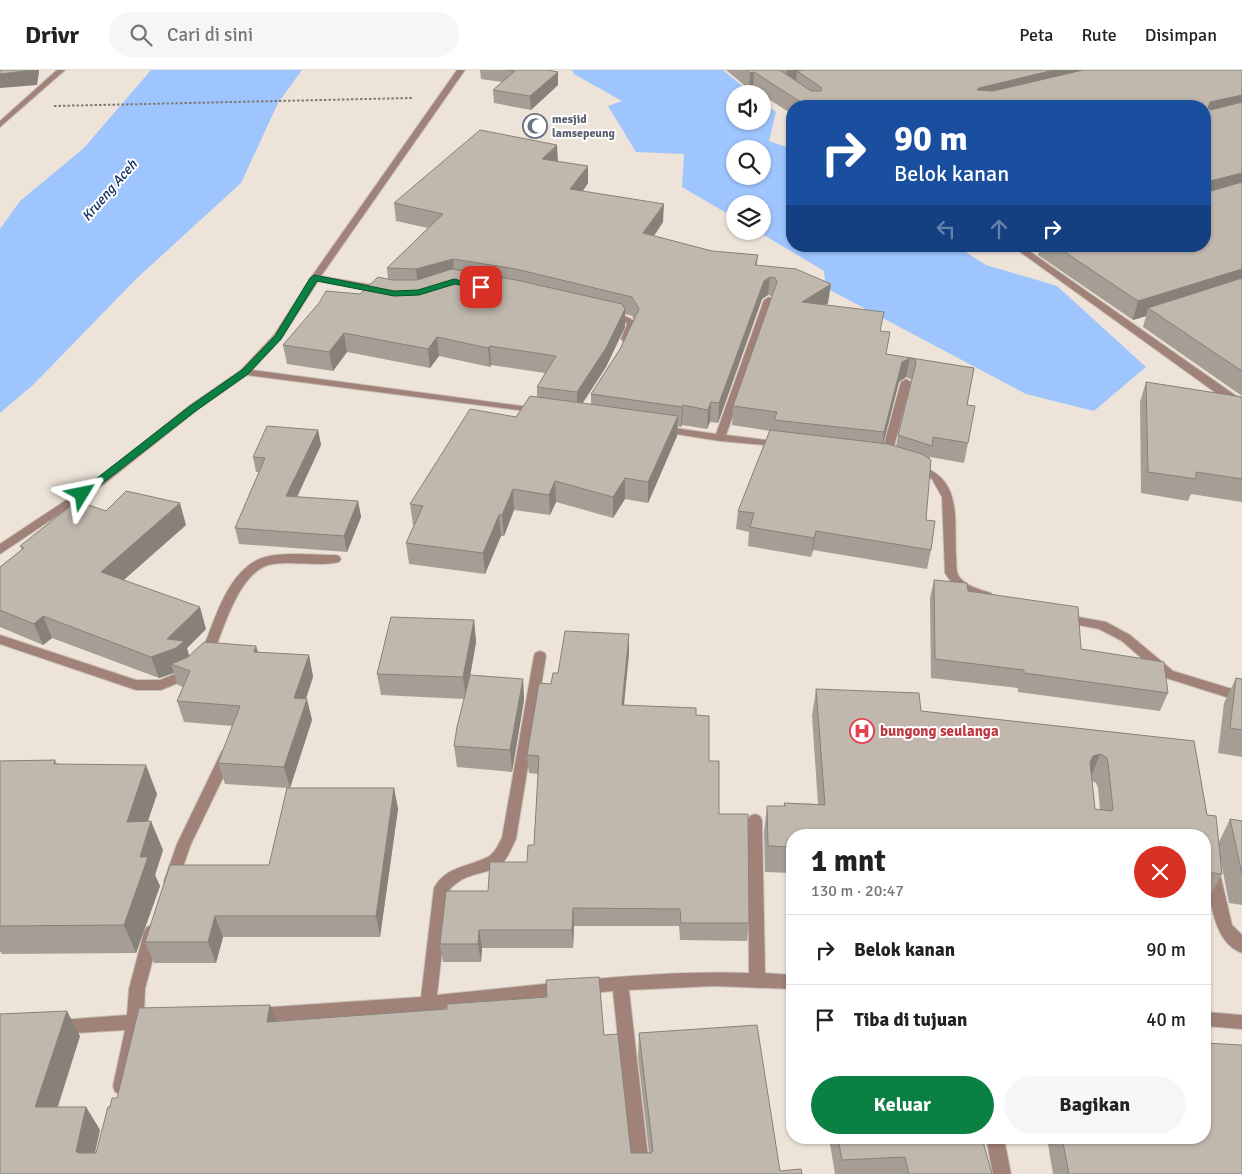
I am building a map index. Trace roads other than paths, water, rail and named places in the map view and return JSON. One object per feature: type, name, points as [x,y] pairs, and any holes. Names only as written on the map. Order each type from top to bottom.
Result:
[{"type":"street","points":[[0,124],[61,70]]},
{"type":"street","points":[[0,550],[99,483],[194,408],[245,372],[278,337],[314,278],[461,70]]},
{"type":"street","points":[[1031,252],[1242,404]]},
{"type":"street","points":[[314,278],[394,293]]},
{"type":"street","points":[[720,438],[769,300]]},
{"type":"street","points":[[596,312],[627,319],[632,324],[621,352]]},
{"type":"street","points":[[245,372],[552,413]]},
{"type":"street","points":[[894,461],[906,382]]},
{"type":"street","points":[[646,427],[795,447]]},
{"type":"street","points":[[870,456],[928,470],[938,477],[948,497],[951,573],[955,581],[963,588],[997,600]]},
{"type":"street","points":[[0,639],[136,684],[161,686],[189,674],[205,659],[235,588],[247,571],[270,560],[335,558]]},
{"type":"street","points":[[1049,616],[1102,625],[1120,634],[1168,674],[1242,697]]},
{"type":"street","points":[[428,1004],[442,888],[454,874],[494,861],[500,855],[509,839],[540,656]]},
{"type":"street","points":[[167,890],[184,844],[216,780],[233,740]]},
{"type":"street","points":[[755,820],[757,979]]},
{"type":"street","points":[[1211,860],[1225,928],[1242,946]]},
{"type":"street","points":[[118,1098],[135,1022],[137,989],[157,918]]},
{"type":"street","points":[[242,1016],[428,1004],[620,983],[757,979],[786,981]]},
{"type":"street","points":[[620,983],[641,1174]]},
{"type":"street","points":[[1211,1019],[1242,1022]]},
{"type":"street","points":[[48,1027],[164,1021]]},
{"type":"street","points":[[996,1144],[1002,1174]]},
{"type":"water","name":"Krueng Aceh","points":[[151,70],[302,70],[278,103],[241,183],[136,279],[34,384],[0,413],[0,229],[20,201],[84,148]]},
{"type":"water","points":[[572,70],[723,70],[741,85],[726,85],[726,130],[771,130],[771,108],[776,112],[769,140],[726,140],[726,185],[771,185],[771,142],[786,147],[786,248],[771,239],[771,195],[726,195],[726,213],[682,187],[684,154],[636,152],[608,106],[622,101],[574,74]]},
{"type":"water","points":[[792,252],[965,252],[986,265],[1057,286],[1146,367],[1094,411],[1026,394],[826,288],[824,271]]},
{"type":"place","name":"mesjid lamsepeung","points":[[535,126]]},
{"type":"place","name":"bungong seulanga","points":[[862,731]]}]
